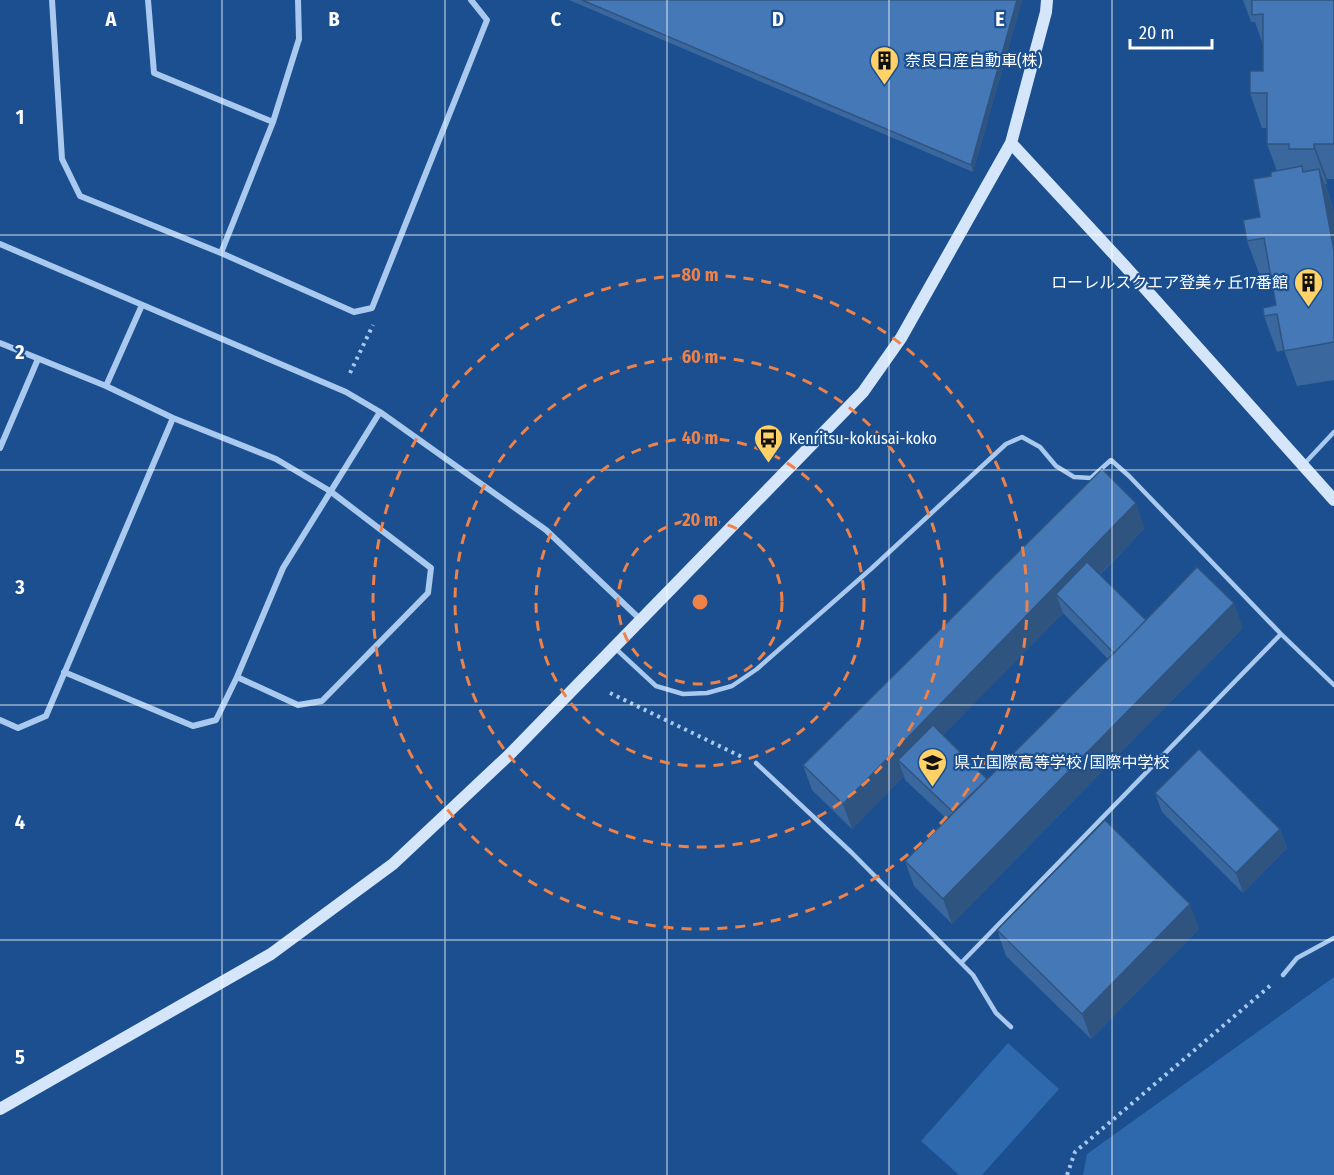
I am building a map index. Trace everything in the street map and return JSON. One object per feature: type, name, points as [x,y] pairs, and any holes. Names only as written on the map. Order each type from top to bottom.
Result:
[{"type":"street","points":[[52,0],[62,159],[80,196],[221,253],[354,312],[372,308],[487,20],[471,0]]},
{"type":"street","points":[[148,0],[154,73],[273,122]]},
{"type":"street","points":[[221,253],[273,122],[299,39],[298,0]]},
{"type":"street","points":[[0,1109],[271,954],[393,864],[509,754],[863,392],[901,338],[1011,142],[1046,12],[1047,0]]},
{"type":"street","points":[[1011,142],[1334,500]]},
{"type":"street","points":[[0,244],[346,392],[380,412],[546,530],[641,620]]},
{"type":"street","points":[[106,386],[142,304]]},
{"type":"street","points":[[0,343],[106,386],[173,418],[276,459],[330,491],[431,568],[428,593],[322,701],[298,705],[237,677]]},
{"type":"street","points":[[0,448],[38,359]]},
{"type":"street","points":[[64,672],[193,726],[216,720],[237,677],[283,567],[380,412]]},
{"type":"street","points":[[0,720],[18,728],[46,716],[173,418]]},
{"type":"lane","points":[[1303,465],[1334,432]]},
{"type":"lane","points":[[614,647],[656,686],[683,694],[707,693],[732,686],[757,669],[846,591],[1005,444],[1022,437],[1040,447],[1056,466],[1074,477],[1091,478],[1111,460],[1334,685]]},
{"type":"lane","points":[[961,963],[1281,634]]},
{"type":"lane","points":[[756,763],[852,853],[973,975],[996,1013],[1011,1027]]},
{"type":"lane","points":[[1283,975],[1297,958],[1334,938]]},
{"type":"path","points":[[350,373],[373,325],[372,308]]},
{"type":"path","points":[[610,693],[756,763]]},
{"type":"path","points":[[1067,1175],[1075,1152],[1283,975]]},
{"type":"shaded area","points":[[1334,977],[1334,1175],[1083,1175],[1087,1154]]},
{"type":"shaded area","points":[[1008,1043],[1059,1089],[982,1175],[959,1175],[921,1141]]},
{"type":"building","name":"奈良日産自動車(株)","points":[[582,0],[1017,0],[971,165]]},
{"type":"building","points":[[1252,0],[1334,0],[1334,144],[1314,144],[1314,149],[1289,149],[1289,144],[1267,144],[1267,93],[1250,93],[1250,71],[1263,71],[1263,14],[1252,15]]},
{"type":"building","name":"ローレルスクエア登美ヶ丘17番館","points":[[1302,166],[1303,172],[1319,169],[1334,251],[1334,342],[1284,351],[1277,314],[1264,316],[1263,308],[1276,305],[1264,238],[1247,241],[1243,220],[1260,217],[1253,179],[1271,176],[1271,172]]},
{"type":"building","points":[[1102,469],[1136,503],[843,804],[803,765]]},
{"type":"building","points":[[1087,562],[1146,620],[1114,653],[1056,594]]},
{"type":"building","points":[[1197,567],[1234,603],[943,899],[905,861]]},
{"type":"building","points":[[933,725],[987,779],[953,812],[898,760]]},
{"type":"building","points":[[1199,749],[1280,829],[1236,873],[1155,793]]},
{"type":"building","points":[[1105,820],[1190,904],[1082,1014],[997,930]]},
{"type":"place","name":"奈良日産自動車(株)","points":[[884,86]]},
{"type":"place","name":"ローレルスクエア登美ヶ丘17番館","points":[[1309,308]]},
{"type":"place","name":"Kenritsu-kokusai-koko","points":[[768,464]]},
{"type":"place","name":"県立国際高等学校/国際中学校","points":[[933,788]]}]
